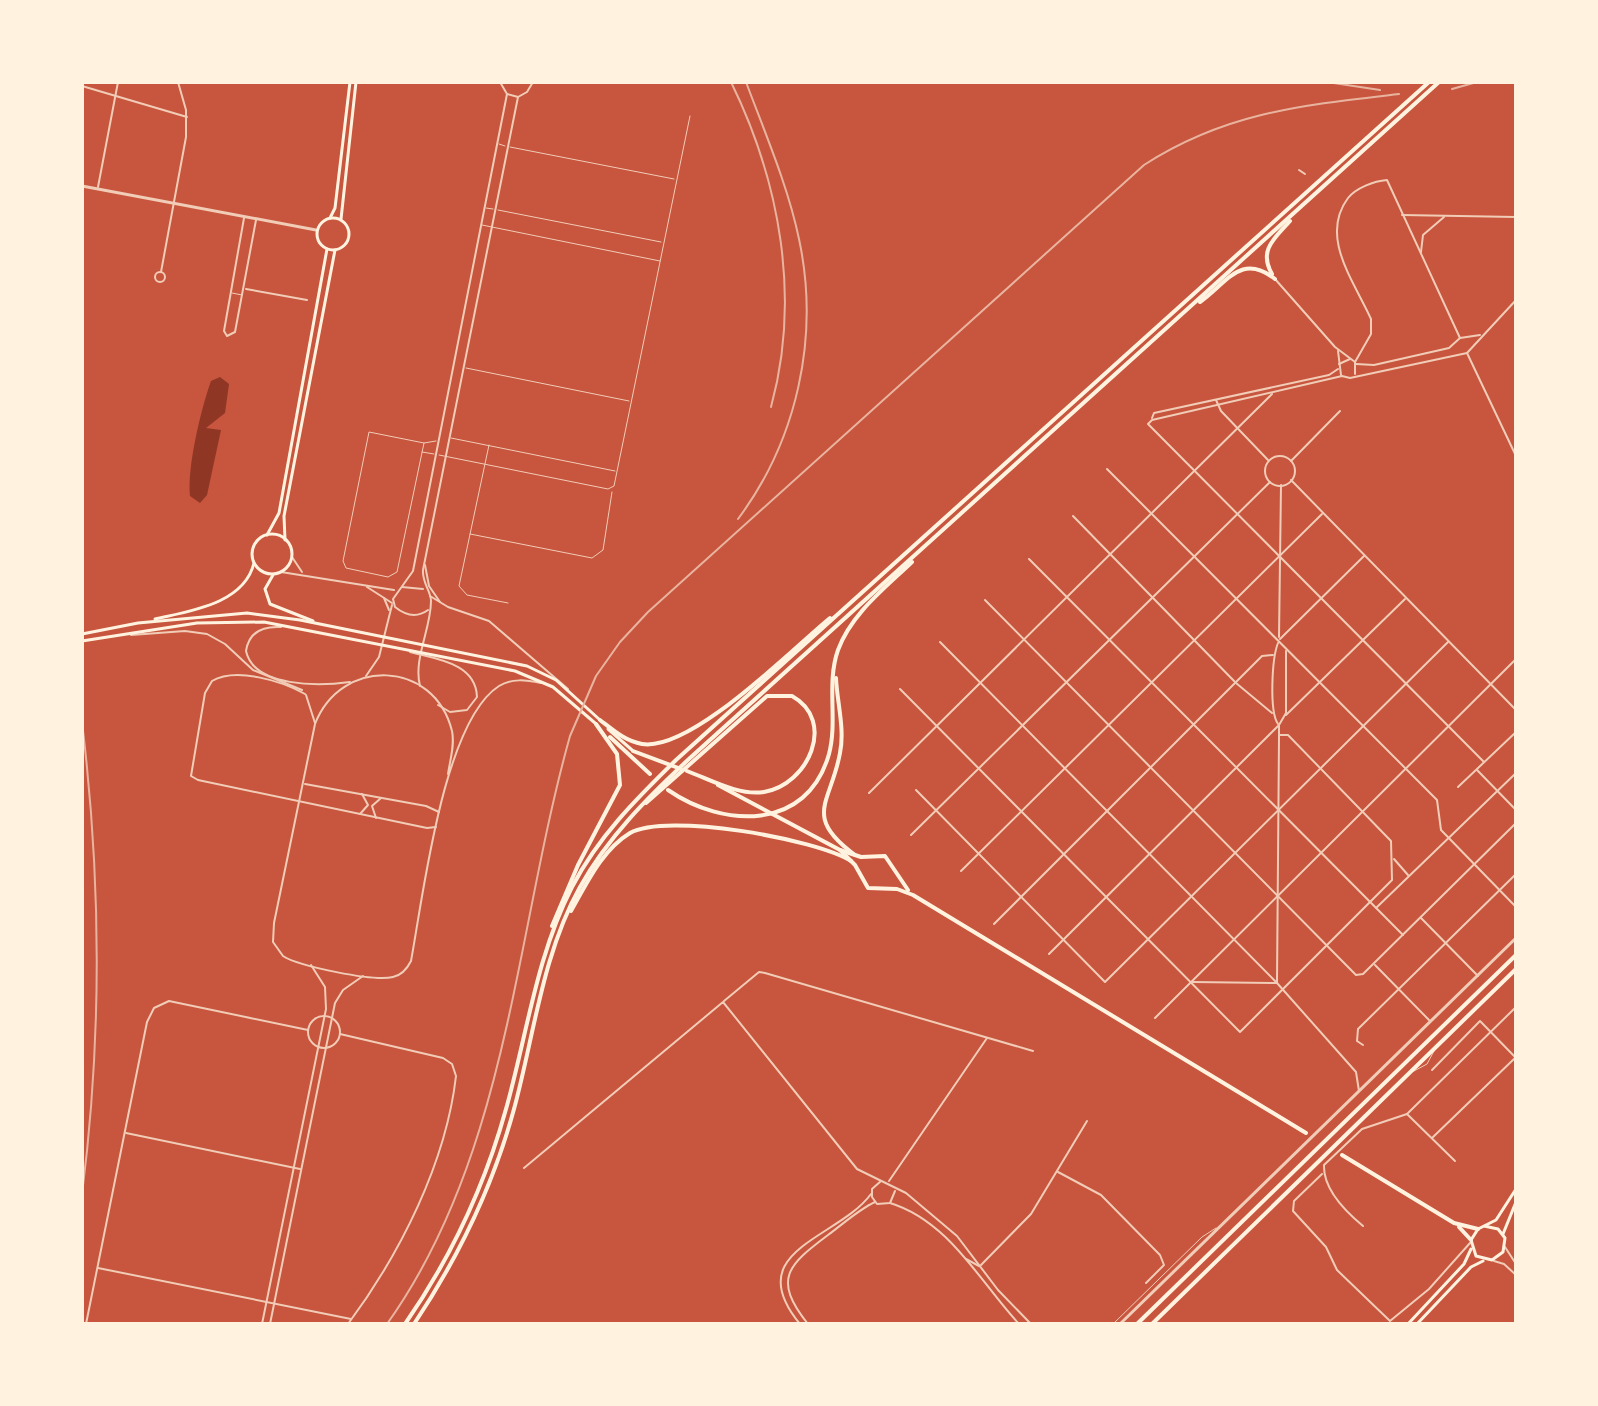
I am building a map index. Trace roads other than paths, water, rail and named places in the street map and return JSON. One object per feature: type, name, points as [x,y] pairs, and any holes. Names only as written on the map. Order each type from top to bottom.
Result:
[{"type":"highway","points":[[546,949],[583,868],[618,818],[644,791],[1429,82]]},
{"type":"highway","points":[[414,1324],[459,1249],[494,1170],[514,1111],[562,927],[589,872],[633,815],[691,759],[1439,82]]},
{"type":"highway","points":[[1275,279],[1268,268],[1266,251],[1270,242],[1302,207]]},
{"type":"highway","points":[[1182,315],[1241,269],[1260,269],[1275,279]]},
{"type":"highway","points":[[668,790],[712,813],[739,818],[766,815],[791,805],[814,783],[829,754],[836,662],[852,624],[944,529]]},
{"type":"highway","points":[[598,722],[620,736],[641,744],[679,737],[711,718],[863,592]]},
{"type":"highway","points":[[836,662],[841,745],[823,812],[829,833],[855,855]]},
{"type":"highway","points":[[633,751],[754,792],[783,786],[797,775],[809,758],[814,740],[813,719],[807,707],[792,696],[767,696],[691,759]]},
{"type":"highway","points":[[405,1324],[440,1269],[487,1168],[510,1095],[546,949],[568,885],[620,785],[617,754],[598,722]]},
{"type":"highway","points":[[610,737],[650,774]]},
{"type":"highway","points":[[687,771],[786,819],[840,850],[868,857],[885,856],[913,895]]},
{"type":"highway","points":[[562,927],[605,855],[631,833],[645,827],[673,824],[784,838],[831,850],[851,861]]},
{"type":"highway","points":[[840,850],[859,871],[861,881],[868,888],[886,888],[913,895],[1306,1133]]},
{"type":"highway","points":[[859,871],[868,857]]},
{"type":"highway","points":[[886,888],[895,873]]},
{"type":"highway","points":[[1137,1324],[1516,955]]},
{"type":"highway","points":[[1152,1324],[1516,969]]},
{"type":"highway","points":[[1342,1155],[1454,1223],[1471,1241]]},
{"type":"highway","points":[[1454,1223],[1481,1228]]},
{"type":"main road","points":[[330,218],[335,208],[350,82]]},
{"type":"main road","points":[[341,219],[322,221],[316,230],[318,240],[327,249],[335,250],[346,243],[349,235],[341,219],[356,82]]},
{"type":"main road","points":[[82,634],[218,602],[242,585],[254,563],[253,549],[267,535],[279,513],[327,249]]},
{"type":"main road","points":[[254,563],[262,572],[274,574],[281,572],[292,557],[285,540],[284,516],[335,250]]},
{"type":"main road","points":[[267,535],[285,540]]},
{"type":"main road","points":[[274,574],[265,589],[272,607],[340,628]]},
{"type":"main road","points":[[138,623],[247,613],[340,628],[527,666],[569,691],[610,737],[633,751]]},
{"type":"main road","points":[[82,641],[222,621],[297,628],[515,671],[548,684],[633,751]]},
{"type":"main road","points":[[1408,1324],[1464,1264],[1471,1241],[1481,1228],[1496,1220],[1516,1189]]},
{"type":"main road","points":[[1417,1324],[1471,1267],[1484,1260],[1492,1260],[1505,1247],[1503,1234],[1516,1202]]},
{"type":"main road","points":[[1481,1228],[1495,1227],[1503,1234]]},
{"type":"main road","points":[[1471,1249],[1484,1260]]},
{"type":"street","points":[[98,189],[118,82]]},
{"type":"street","points":[[161,272],[187,117],[178,82]]},
{"type":"street","points":[[281,572],[303,573],[396,590],[413,571],[499,144],[507,94],[500,82]]},
{"type":"street","points":[[507,94],[518,97],[527,92],[533,82]]},
{"type":"street","points":[[82,86],[187,117]]},
{"type":"street","points":[[518,97],[422,578],[429,595],[441,604],[489,621],[569,691]]},
{"type":"street","points":[[1299,170],[1305,174]]},
{"type":"street","points":[[1354,375],[1354,362],[1371,334],[1371,319],[1335,240],[1340,209],[1352,193],[1387,180],[1460,338]]},
{"type":"street","points":[[82,186],[316,230]]},
{"type":"street","points":[[1334,203],[1340,209]]},
{"type":"street","points":[[1402,215],[1516,217]]},
{"type":"street","points":[[245,216],[224,331],[227,336],[235,332],[256,218]]},
{"type":"street","points":[[1420,253],[1423,235],[1431,223],[1444,216]]},
{"type":"street","points":[[1275,279],[1335,347],[1340,355],[1338,367],[1342,376]]},
{"type":"street","points":[[245,288],[307,300]]},
{"type":"street","points":[[1152,420],[1342,376],[1467,353],[1516,300]]},
{"type":"street","points":[[1460,338],[1482,335]]},
{"type":"street","points":[[1460,338],[1449,348],[1374,365],[1342,360],[1329,375],[1154,413],[1148,424],[1484,762]]},
{"type":"street","points":[[1469,339],[1472,348]]},
{"type":"street","points":[[1456,343],[1460,353]]},
{"type":"street","points":[[1335,347],[1354,362]]},
{"type":"street","points":[[1467,353],[1516,456]]},
{"type":"street","points":[[869,793],[1273,394]]},
{"type":"street","points":[[1216,400],[1237,429],[1269,461]]},
{"type":"street","points":[[1291,461],[1340,411]]},
{"type":"street","points":[[1282,456],[1291,461],[1294,473],[1291,480],[1281,485],[1270,482],[1265,474],[1269,461],[1282,456]]},
{"type":"street","points":[[1107,469],[1279,640],[1284,650],[1437,800],[1441,830],[1516,907]]},
{"type":"street","points":[[1291,480],[1516,710]]},
{"type":"street","points":[[911,835],[1270,482]]},
{"type":"street","points":[[1272,713],[1274,657],[1279,640],[1281,485]]},
{"type":"street","points":[[961,871],[1322,514]]},
{"type":"street","points":[[1073,516],[1236,683],[1272,713],[1279,725],[1277,983]]},
{"type":"street","points":[[426,555],[429,586],[441,604]]},
{"type":"street","points":[[1279,640],[1364,556]]},
{"type":"street","points":[[292,557],[303,573]]},
{"type":"street","points":[[1029,559],[1403,935]]},
{"type":"street","points":[[362,585],[401,611],[416,615],[429,609]]},
{"type":"street","points":[[401,587],[425,590]]},
{"type":"street","points":[[365,677],[379,657],[396,590]]},
{"type":"street","points":[[421,687],[419,668],[428,621],[429,595]]},
{"type":"street","points":[[383,597],[388,616]]},
{"type":"street","points":[[1049,954],[1406,599]]},
{"type":"street","points":[[985,600],[1356,975],[1363,974],[1374,964],[1516,823]]},
{"type":"street","points":[[297,628],[274,626],[254,633],[246,651],[252,665],[269,675],[316,685],[355,681]]},
{"type":"street","points":[[117,635],[185,631],[207,634],[225,644],[253,670],[292,684],[305,694],[315,724]]},
{"type":"street","points":[[940,642],[1277,983],[1360,1077],[1372,1079]]},
{"type":"street","points":[[916,790],[1105,982],[1448,642]]},
{"type":"street","points":[[393,647],[450,663],[471,678],[477,697],[467,710],[450,712],[437,704]]},
{"type":"street","points":[[1276,649],[1284,650]]},
{"type":"street","points":[[1284,650],[1285,716]]},
{"type":"street","points":[[994,924],[1262,656],[1284,660]]},
{"type":"street","points":[[1155,1018],[1516,659]]},
{"type":"street","points":[[305,694],[276,683],[230,674],[212,681],[205,693],[191,776],[359,815],[427,828],[437,826]]},
{"type":"street","points":[[392,675],[421,687],[437,704],[452,731],[448,774],[411,961],[395,977],[310,965],[286,958],[274,944],[274,923],[315,724],[327,700],[365,677],[392,675]]},
{"type":"street","points":[[448,774],[471,721],[495,689],[517,680],[548,684]]},
{"type":"street","points":[[900,689],[1240,1032],[1392,880],[1391,841],[1288,735],[1279,735]]},
{"type":"street","points":[[1274,708],[1283,708]]},
{"type":"street","points":[[1274,718],[1285,716]]},
{"type":"street","points":[[1458,787],[1516,732]]},
{"type":"street","points":[[889,764],[893,768]]},
{"type":"street","points":[[1477,769],[1516,810]]},
{"type":"street","points":[[1376,909],[1516,773]]},
{"type":"street","points":[[304,784],[431,807],[440,813]]},
{"type":"street","points":[[359,815],[368,805],[362,794]]},
{"type":"street","points":[[376,818],[372,806],[382,798]]},
{"type":"street","points":[[1391,857],[1409,876]]},
{"type":"street","points":[[1363,1045],[1357,1041],[1358,1029],[1516,874]]},
{"type":"street","points":[[1421,917],[1478,976]]},
{"type":"street","points":[[1120,1324],[1516,938]]},
{"type":"street","points":[[1374,964],[1430,1022]]},
{"type":"street","points":[[262,1324],[324,1016],[325,987],[310,965]]},
{"type":"street","points":[[524,1168],[759,972],[1033,1051]]},
{"type":"street","points":[[270,1324],[331,1017],[343,990],[364,975]]},
{"type":"street","points":[[1191,982],[1277,983]]},
{"type":"street","points":[[86,1324],[147,1022],[159,1004],[169,1001],[308,1030]]},
{"type":"street","points":[[723,1002],[857,1169],[906,1193],[957,1236],[1031,1324]]},
{"type":"street","points":[[1363,1226],[1338,1201],[1324,1172],[1324,1165],[1362,1129],[1407,1114],[1516,1007]]},
{"type":"street","points":[[331,1017],[338,1024],[340,1034],[335,1043],[325,1048],[317,1047],[310,1040],[308,1030],[313,1020],[331,1017]]},
{"type":"street","points":[[1432,1070],[1480,1021],[1516,1057],[1432,1138]]},
{"type":"street","points":[[340,1034],[443,1058],[452,1064],[456,1076],[436,1153],[410,1220],[386,1268],[348,1324]]},
{"type":"street","points":[[888,1182],[987,1038]]},
{"type":"street","points":[[1359,1092],[1360,1077]]},
{"type":"street","points":[[1407,1114],[1455,1161]]},
{"type":"street","points":[[808,1324],[792,1304],[787,1289],[793,1263],[875,1202],[890,1203],[922,1217],[977,1268],[1031,1214],[1087,1121]]},
{"type":"street","points":[[125,1133],[302,1169]]},
{"type":"street","points":[[1057,1171],[1101,1195],[1160,1255],[1164,1265],[1146,1283]]},
{"type":"street","points":[[1324,1172],[1294,1201],[1293,1211],[1326,1247],[1337,1270],[1390,1321],[1394,1321],[1429,1289],[1471,1241]]},
{"type":"street","points":[[867,1175],[873,1187]]},
{"type":"street","points":[[800,1324],[783,1298],[780,1287],[785,1266],[797,1250],[871,1194],[873,1187],[882,1181]]},
{"type":"street","points":[[890,1203],[895,1189]]},
{"type":"street","points":[[871,1194],[875,1202]]},
{"type":"street","points":[[1505,1247],[1516,1264]]},
{"type":"street","points":[[962,1256],[1019,1324]]},
{"type":"street","points":[[1492,1260],[1504,1264],[1516,1275]]},
{"type":"street","points":[[98,1268],[352,1319]]},
{"type":"lane","points":[[470,534],[595,557],[603,550],[613,501],[611,489],[632,402],[690,116]]},
{"type":"lane","points":[[499,144],[677,180]]},
{"type":"lane","points":[[486,208],[664,243]]},
{"type":"lane","points":[[482,225],[660,261]]},
{"type":"lane","points":[[232,286],[238,284],[245,288]]},
{"type":"lane","points":[[231,291],[236,296],[242,295]]},
{"type":"lane","points":[[454,366],[632,402]]},
{"type":"lane","points":[[424,443],[397,572],[388,577],[350,570],[343,561],[369,432],[424,443],[439,441]]},
{"type":"lane","points":[[440,436],[617,472]]},
{"type":"lane","points":[[489,445],[460,590],[467,595],[508,603]]},
{"type":"lane","points":[[422,452],[611,489]]},
{"type":"lane","points":[[1113,1324],[1202,1237],[1225,1223]]},
{"type":"railway","points":[[731,82],[762,160],[781,241],[784,324],[780,366],[771,407]]},
{"type":"railway","points":[[738,519],[775,456],[789,422],[804,350],[807,313],[805,276],[789,199],[746,82]]},
{"type":"railway","points":[[1327,82],[1380,90]]},
{"type":"railway","points":[[1452,89],[1477,82]]},
{"type":"railway","points":[[387,1324],[428,1258],[459,1188],[484,1114],[504,1039],[551,811],[570,736],[596,676],[620,642],[648,612],[1144,165],[1175,147],[1236,122],[1298,107],[1399,94]]},
{"type":"railway","points":[[82,722],[93,840],[97,958],[93,1076],[82,1194]]}]
